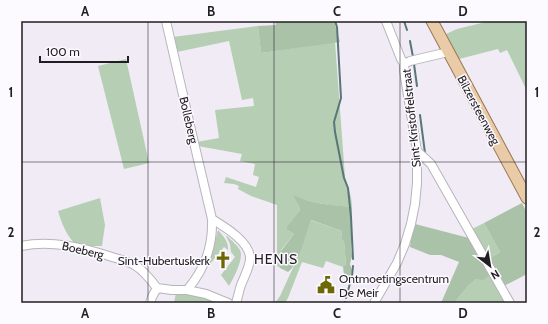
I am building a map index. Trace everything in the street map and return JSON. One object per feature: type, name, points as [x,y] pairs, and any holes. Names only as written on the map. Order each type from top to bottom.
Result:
[{"type":"main road","name":"Bilzersteenweg","points":[[432,21],[527,198]]},
{"type":"street","name":"Bolleberg","points":[[166,21],[212,219],[213,233],[206,260],[194,282],[187,290]]},
{"type":"street","points":[[386,21],[404,64]]},
{"type":"street","name":"Sint-Kristoffelstraat","points":[[374,303],[397,263],[405,244],[411,224],[416,197],[417,151],[404,64],[410,61],[448,52]]},
{"type":"street","points":[[417,151],[431,164],[510,303]]},
{"type":"street","points":[[212,219],[238,238],[244,244],[249,253],[249,263],[240,286],[236,303]]},
{"type":"street","name":"Boeberg","points":[[21,246],[48,244],[70,246],[94,251],[135,266],[147,276],[156,288]]},
{"type":"street","points":[[150,303],[156,288],[187,290],[206,294],[228,303]]},
{"type":"green space","points":[[275,21],[334,21],[340,42],[261,53],[258,26],[276,25]]},
{"type":"green space","points":[[490,21],[527,21],[527,91],[507,50],[500,53],[498,49],[459,59],[446,34],[457,29]]},
{"type":"green space","points":[[258,26],[261,53],[335,42],[345,177],[352,206],[344,207],[322,204],[294,196],[300,210],[287,226],[286,229],[294,234],[281,250],[284,257],[279,263],[280,268],[273,263],[277,254],[277,205],[251,196],[238,189],[239,186],[224,183],[226,177],[256,187],[259,177],[253,175],[255,164],[240,161],[242,154],[198,146],[197,142],[219,138],[215,110],[254,106],[253,98],[242,100],[229,41],[177,52],[173,37]]},
{"type":"green space","points":[[126,59],[149,163],[124,169],[98,66]]},
{"type":"green space","points":[[293,195],[329,205],[352,207],[352,256],[350,264],[352,270],[349,281],[344,275],[343,267],[346,264],[344,241],[341,239],[342,231],[311,220],[296,262],[288,272],[280,268],[279,263],[283,257],[281,251],[294,234],[286,229],[287,226],[300,210]]},
{"type":"green space","points":[[100,198],[105,225],[102,246],[89,246],[74,243],[64,228],[58,211]]},
{"type":"green space","points":[[522,203],[527,213],[527,274],[502,287],[487,260],[500,252],[484,223]]},
{"type":"green space","points":[[310,220],[342,231],[341,239],[344,241],[346,264],[343,267],[326,261],[323,268],[302,262],[285,303],[275,303],[280,296],[298,257]]},
{"type":"green space","points":[[484,223],[500,252],[487,260],[470,230]]},
{"type":"green space","points":[[415,224],[469,238],[490,275],[483,280],[476,279],[454,303],[441,303],[459,262],[441,255],[430,255],[410,247]]},
{"type":"green space","points":[[218,230],[227,242],[228,250],[224,247],[209,264]]},
{"type":"green space","points":[[226,236],[237,246],[241,254],[238,268],[229,286],[221,275],[235,257],[231,252],[230,244]]},
{"type":"green space","points":[[490,275],[506,303],[454,303],[476,279]]},
{"type":"green space","points":[[176,293],[193,294],[221,303],[174,303]]},
{"type":"waterway","points":[[335,21],[337,27],[341,98],[334,122],[344,178],[348,188],[353,259]]},
{"type":"waterway","points":[[404,21],[407,30]]},
{"type":"waterway","points":[[410,41],[413,57]]},
{"type":"waterway","points":[[414,64],[417,86]]},
{"type":"waterway","points":[[420,115],[425,153]]},
{"type":"waterway","points":[[346,298],[353,266]]},
{"type":"place","name":"Sint-Hubertuskerk","points":[[223,260]]},
{"type":"place","name":"Ontmoetingscentrum De Meir","points":[[326,285]]},
{"type":"district","name":"HENIS","points":[[276,259]]}]
